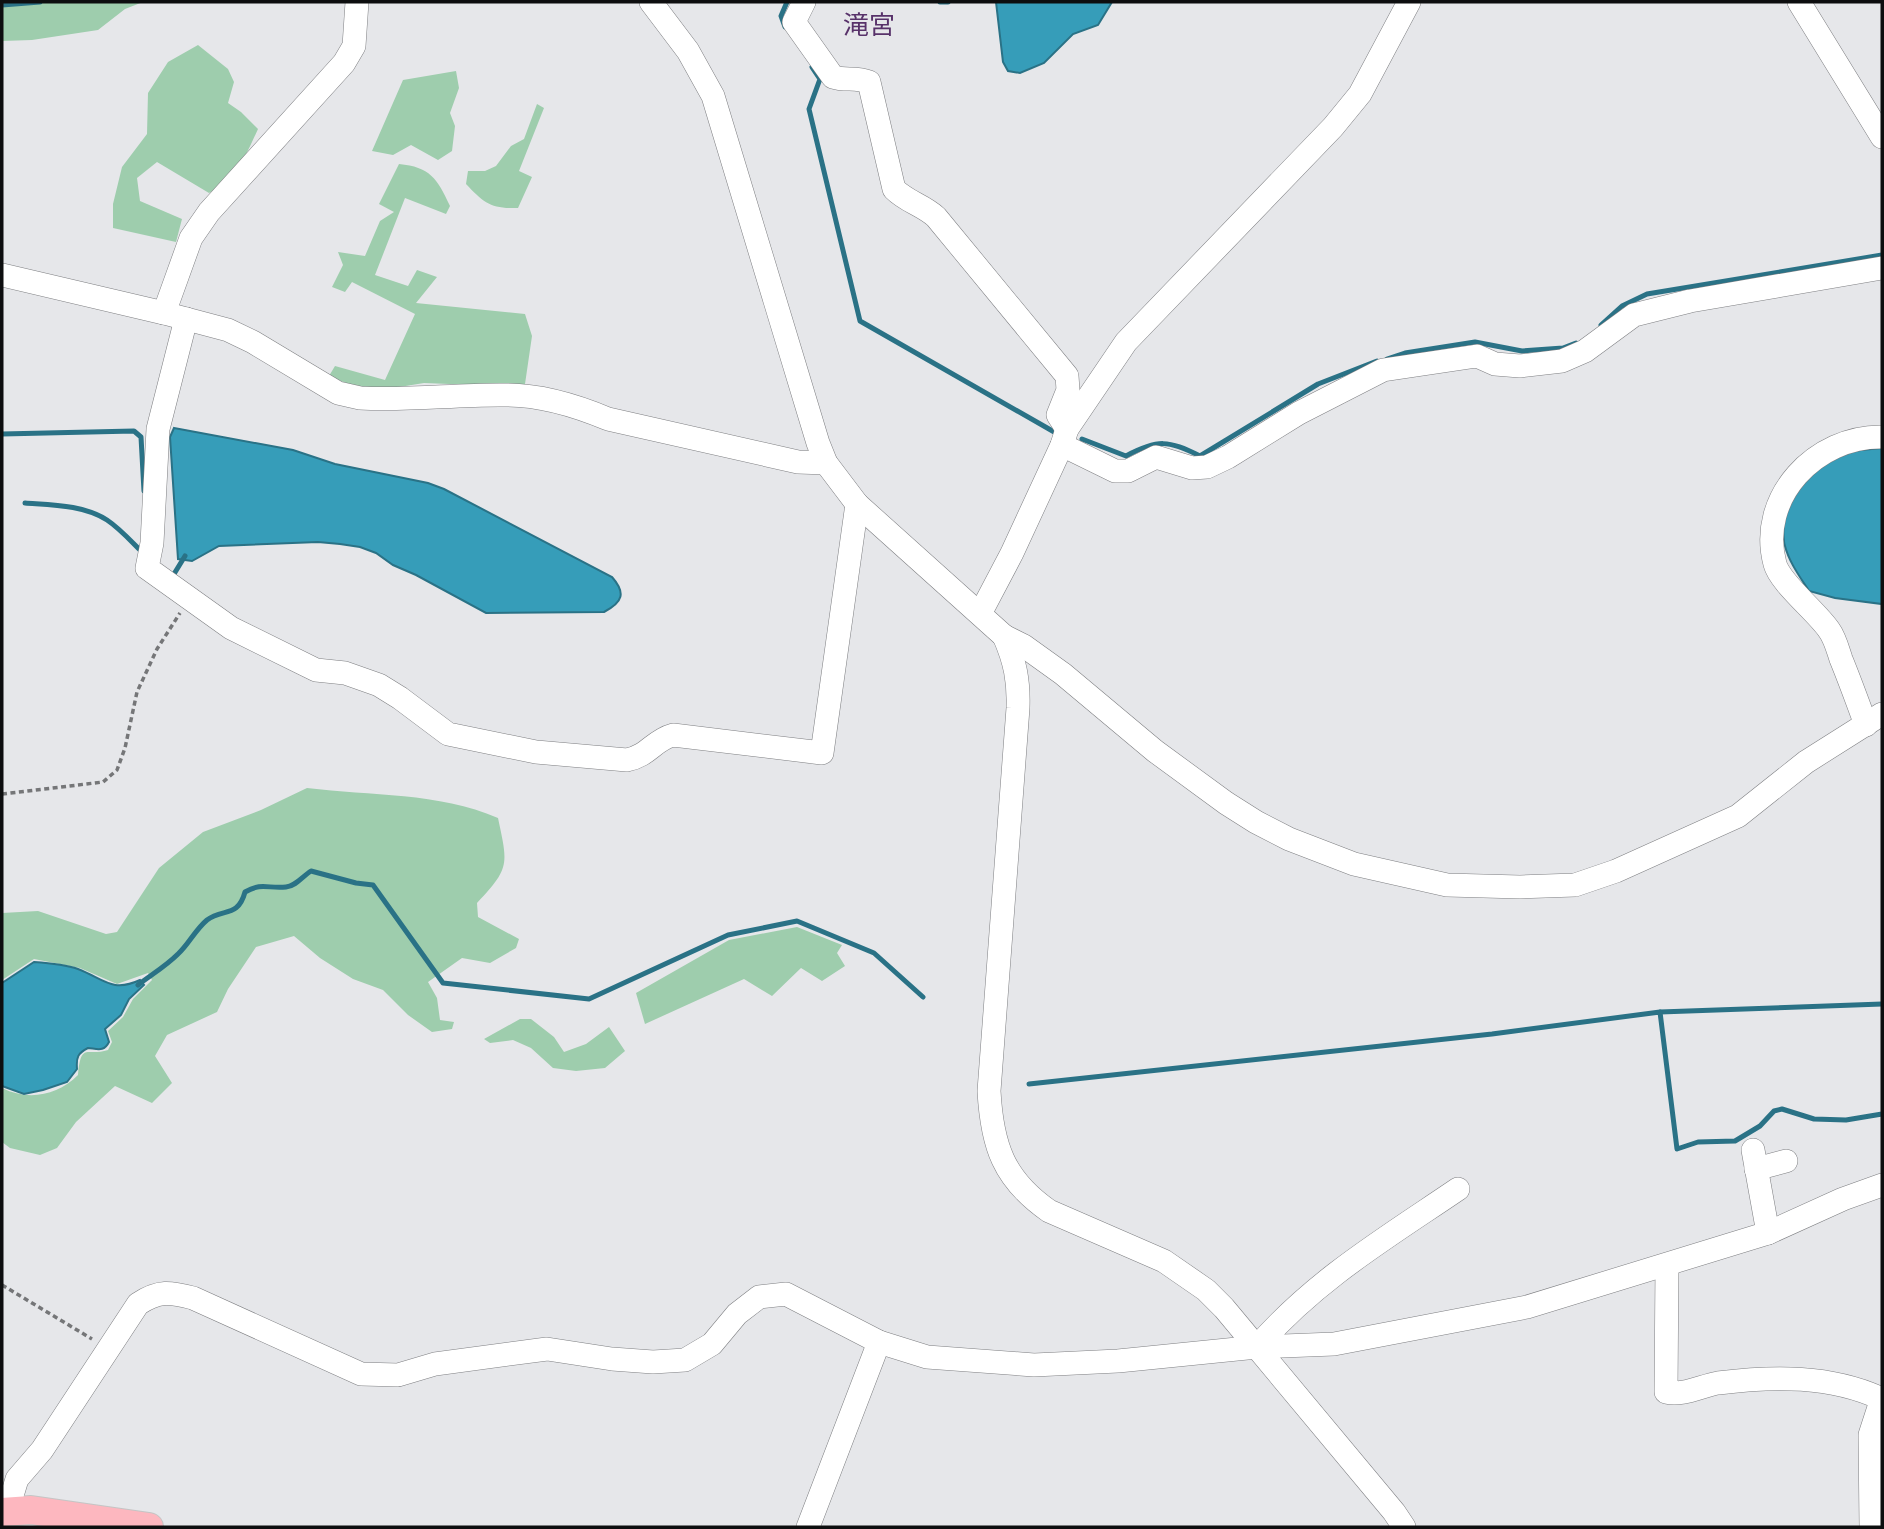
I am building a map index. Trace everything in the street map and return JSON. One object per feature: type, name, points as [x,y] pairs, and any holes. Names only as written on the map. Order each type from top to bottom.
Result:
[{"type":"main road","points":[[4,1512],[31,1510],[149,1527]]},
{"type":"street","points":[[357,2],[354,46],[344,63],[209,212],[191,237],[175,316],[158,429],[153,531],[147,568],[231,628],[316,670],[345,673],[379,685],[448,734],[536,752],[627,760],[641,758],[664,738],[673,735],[822,753],[857,504]]},
{"type":"street","points":[[651,2],[688,51],[713,96],[818,443],[827,463],[857,504],[981,612],[1004,636],[1024,646],[1063,674],[1155,751],[1226,803],[1289,839],[1354,864],[1447,884],[1520,887],[1575,885],[1616,871],[1738,816],[1806,762],[1874,719],[1831,631],[1775,568],[1770,539],[1782,497],[1801,468],[1831,447],[1870,437],[1882,437]]},
{"type":"street","points":[[804,2],[794,22],[833,77],[842,80],[859,78],[869,82],[894,189],[903,198],[925,207],[936,217],[1068,376],[1068,390],[1058,415],[1065,437],[1115,471],[1128,471],[1156,457],[1192,468],[1207,467],[1228,457],[1298,413],[1382,369],[1477,356],[1495,364],[1520,366],[1562,361],[1585,351],[1633,315],[1690,300],[1882,268]]},
{"type":"street","points":[[981,612],[1012,553],[1065,437],[1126,342],[1333,127],[1360,94],[1409,2]]},
{"type":"street","points":[[1800,2],[1882,137]]},
{"type":"street","points":[[2,275],[228,330],[338,393],[360,398],[510,395],[535,398],[582,408],[608,419],[797,462],[827,463]]},
{"type":"street","points":[[1004,636],[1014,660],[1018,708],[989,1091],[990,1120],[996,1147],[1007,1169],[1033,1200],[1069,1222],[1143,1251],[1183,1274],[1215,1299],[1404,1527]]},
{"type":"street","points":[[1768,1233],[1754,1159],[1786,1161]]},
{"type":"street","points":[[4,1512],[17,1479],[42,1450],[138,1304],[150,1296],[170,1292],[193,1298],[360,1374],[398,1375],[435,1364],[547,1349],[612,1359],[653,1362],[685,1360],[712,1345],[737,1314],[759,1297],[786,1294],[879,1342],[927,1357],[1034,1365],[1118,1361],[1334,1344],[1527,1307],[1768,1233],[1843,1199],[1882,1185]]},
{"type":"street","points":[[1257,1348],[1282,1319],[1327,1279],[1458,1189]]},
{"type":"street","points":[[1667,1266],[1666,1392],[1675,1394],[1703,1385],[1757,1378],[1795,1378],[1860,1389],[1882,1398],[1870,1435],[1871,1527]]},
{"type":"street","points":[[808,1527],[879,1342]]},
{"type":"path","points":[[2,794],[103,782],[117,770],[125,748],[137,692],[157,649],[189,600]]},
{"type":"path","points":[[2,1285],[108,1350]]},
{"type":"green space","points":[[2,2],[143,2],[125,9],[98,30],[32,40],[2,41]]},
{"type":"green space","points":[[198,45],[228,69],[234,82],[228,103],[258,129],[233,174],[209,193],[157,162],[137,178],[140,201],[182,219],[176,242],[113,228],[113,204],[122,167],[147,134],[148,93],[168,62]]},
{"type":"green space","points":[[456,71],[459,88],[450,113],[455,126],[452,151],[438,160],[411,145],[393,155],[372,151],[403,80]]},
{"type":"green space","points":[[537,104],[544,108],[519,171],[532,177],[518,208],[489,204],[466,184],[468,171],[485,171],[496,166],[511,146],[524,139]]},
{"type":"green space","points":[[399,164],[425,171],[441,188],[450,206],[446,214],[405,198],[375,275],[408,286],[417,270],[437,277],[416,303],[525,314],[532,336],[525,384],[500,386],[424,383],[381,390],[351,385],[329,376],[335,366],[385,380],[415,314],[352,282],[345,292],[332,287],[343,265],[338,252],[365,256],[380,221],[394,212],[379,204]]},
{"type":"green space","points":[[307,788],[428,799],[452,803],[498,818],[504,846],[504,865],[496,882],[477,903],[478,917],[519,939],[516,948],[490,963],[462,958],[428,982],[437,998],[440,1020],[454,1022],[452,1029],[432,1032],[408,1015],[383,990],[353,979],[320,958],[294,936],[256,947],[228,989],[217,1012],[167,1035],[155,1056],[172,1083],[152,1103],[115,1086],[76,1122],[57,1148],[40,1155],[10,1148],[2,1142],[2,1088],[32,1095],[52,1092],[70,1082],[78,1075],[83,1054],[108,1050],[112,1042],[108,1031],[123,1017],[133,999],[152,980],[148,973],[117,984],[80,968],[34,959],[2,980],[2,913],[38,911],[106,934],[117,932],[159,868],[203,832],[261,810]]},
{"type":"green space","points":[[797,927],[842,945],[837,953],[845,966],[822,981],[801,968],[772,996],[744,979],[645,1024],[636,993],[729,940]]},
{"type":"green space","points":[[520,1019],[531,1019],[554,1037],[564,1052],[586,1044],[609,1027],[625,1051],[605,1068],[576,1071],[553,1068],[531,1048],[513,1040],[490,1043],[484,1039]]},
{"type":"water","points":[[996,2],[1112,2],[1098,25],[1073,34],[1044,63],[1020,73],[1008,71],[1003,62]]},
{"type":"water","points":[[174,428],[293,450],[335,464],[428,483],[444,489],[612,577],[621,592],[619,601],[604,612],[486,613],[393,565],[376,553],[340,544],[318,542],[219,546],[192,561],[178,559],[170,437]]},
{"type":"water","points":[[1882,448],[1882,604],[1835,598],[1809,591],[1787,552],[1783,506],[1820,458]]},
{"type":"water","points":[[34,962],[73,967],[115,985],[140,980],[144,985],[129,999],[121,1015],[105,1029],[109,1042],[107,1045],[103,1049],[88,1048],[82,1052],[77,1058],[77,1069],[67,1082],[24,1094],[2,1086],[2,983]]},
{"type":"waterway","points":[[2,5],[40,2]]},
{"type":"waterway","points":[[785,27],[781,16],[787,2]]},
{"type":"waterway","points":[[940,2],[948,2]]},
{"type":"waterway","points":[[812,67],[820,79],[809,109],[860,321],[1056,433]]},
{"type":"waterway","points":[[1601,325],[1622,306],[1647,294],[1882,255]]},
{"type":"waterway","points":[[1387,359],[1405,353],[1475,342],[1522,351],[1563,348],[1576,343]]},
{"type":"waterway","points":[[1082,439],[1126,456],[1155,444],[1171,444],[1200,456],[1318,384],[1377,361]]},
{"type":"waterway","points":[[2,434],[134,431],[141,437],[144,491]]},
{"type":"waterway","points":[[25,503],[67,507],[98,515],[116,527],[140,550]]},
{"type":"waterway","points":[[171,575],[185,556]]},
{"type":"waterway","points":[[138,985],[182,950],[207,920],[238,906],[245,892],[261,887],[290,886],[311,871],[373,885],[443,983],[589,999],[728,935],[797,921],[874,953],[923,997]]},
{"type":"waterway","points":[[1660,1012],[1882,1004]]},
{"type":"waterway","points":[[1029,1084],[1492,1034],[1660,1012],[1677,1149],[1698,1142],[1735,1141],[1760,1126],[1774,1111],[1782,1109],[1814,1119],[1846,1120],[1882,1114]]},
{"type":"district","name":"滝宮","points":[[869,24]]}]
